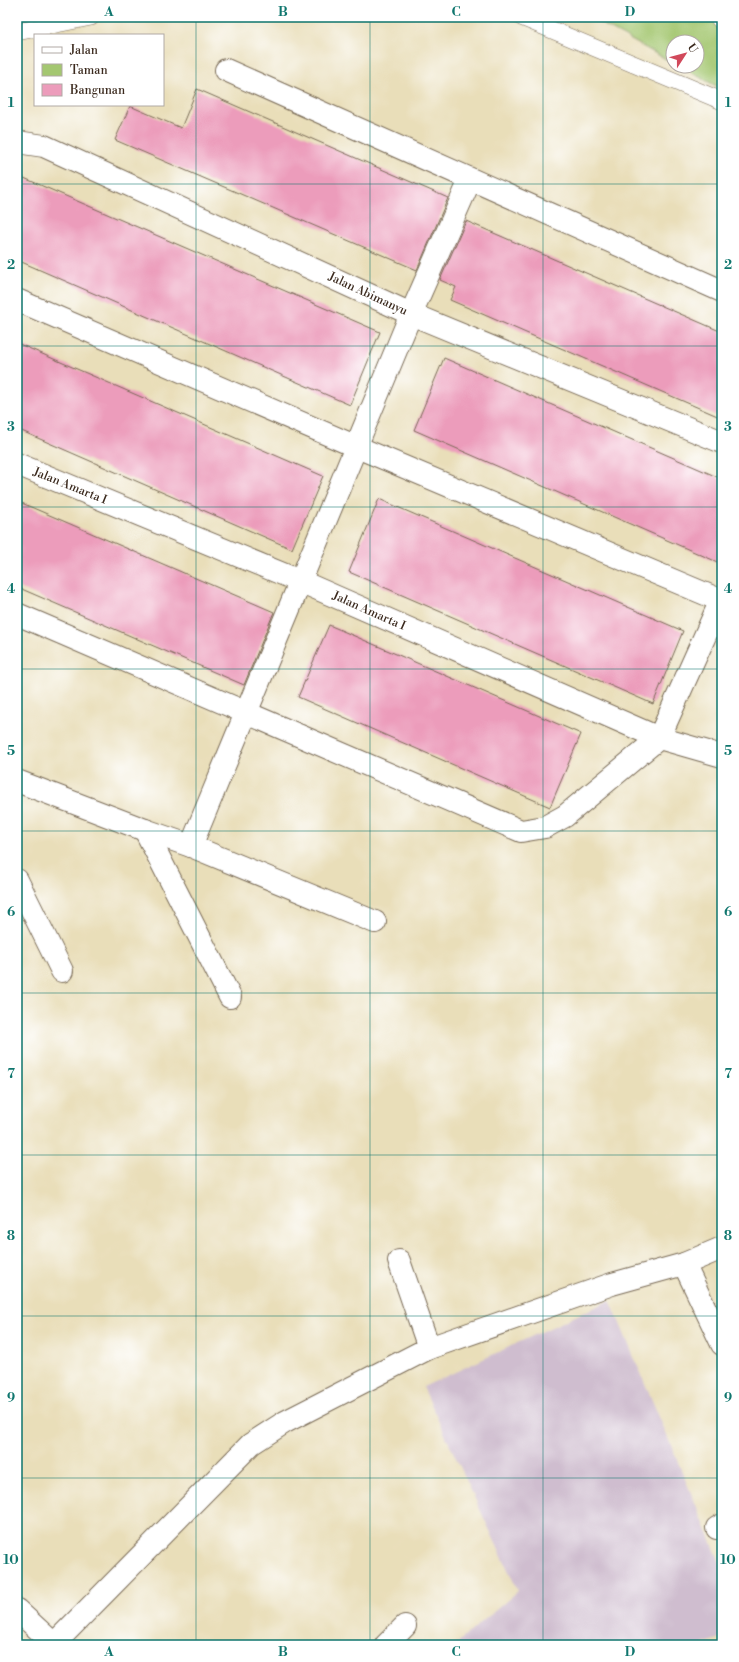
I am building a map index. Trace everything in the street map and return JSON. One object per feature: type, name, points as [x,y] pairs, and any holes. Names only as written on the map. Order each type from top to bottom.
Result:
[{"type":"street","points":[[226,70],[722,291]]},
{"type":"street","name":"Jalan Abimanyu","points":[[17,142],[44,146],[411,314],[722,442]]},
{"type":"street","points":[[191,846],[302,582],[356,446],[411,314],[470,180]]},
{"type":"street","points":[[17,300],[356,446],[722,600],[659,738],[565,816],[545,827],[521,831],[17,614]]},
{"type":"street","name":"Jalan Amarta I","points":[[17,464],[302,582],[659,738],[722,756]]},
{"type":"street","points":[[17,781],[191,846],[375,922]]},
{"type":"street","points":[[145,830],[230,997]]},
{"type":"street","points":[[17,880],[62,971]]},
{"type":"street","points":[[20,1618],[54,1645],[251,1444],[285,1422],[429,1348],[612,1284],[684,1264],[722,1248]]},
{"type":"street","points":[[399,1261],[429,1348]]},
{"type":"street","points":[[684,1264],[722,1344]]},
{"type":"street","points":[[386,1645],[405,1626]]},
{"type":"lane","points":[[17,32],[91,17]]},
{"type":"lane","points":[[521,17],[722,101]]},
{"type":"lane","points":[[718,17],[722,22]]},
{"type":"shaded area","points":[[610,1300],[722,1567],[722,1637],[701,1645],[455,1645],[518,1591],[423,1387]]},
{"type":"green space","points":[[589,17],[722,17],[722,89],[694,74],[705,74],[705,34],[665,34],[665,59]]},
{"type":"building","points":[[197,89],[448,198],[417,270],[115,140],[130,106],[181,128]]},
{"type":"building","points":[[24,178],[380,332],[350,405],[17,260],[17,194]]},
{"type":"building","points":[[466,221],[722,332],[722,418],[450,300],[456,287],[440,280]]},
{"type":"building","points":[[17,343],[323,476],[292,549],[17,429]]},
{"type":"building","points":[[444,358],[722,479],[722,564],[414,430]]},
{"type":"building","points":[[379,499],[683,631],[653,704],[349,572]]},
{"type":"building","points":[[17,501],[274,612],[244,685],[17,587]]},
{"type":"building","points":[[329,625],[581,734],[550,807],[298,697]]}]
